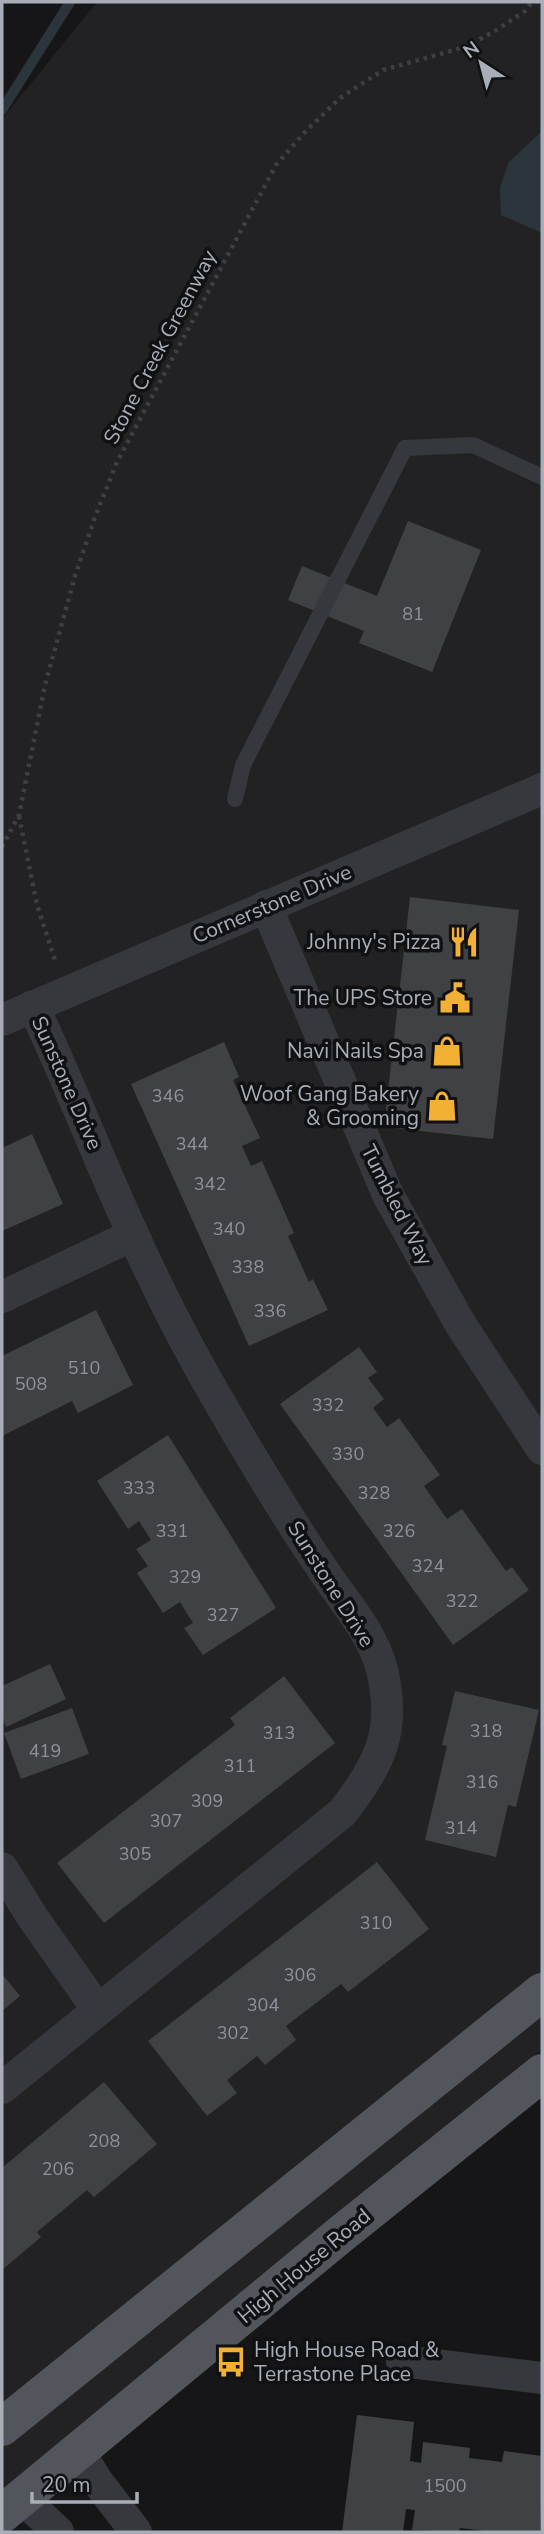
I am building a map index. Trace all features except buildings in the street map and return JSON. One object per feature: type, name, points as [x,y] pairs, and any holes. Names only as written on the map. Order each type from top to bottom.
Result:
[{"type":"main road","points":[[4,2420],[542,1992]]},
{"type":"main road","name":"High House Road","points":[[12,2506],[341,2234],[542,2073]]},
{"type":"street","name":"Cornerstone Drive","points":[[2,1020],[542,789]]},
{"type":"street","name":"Tumbled Way","points":[[266,906],[388,1195],[461,1325],[542,1449]]},
{"type":"street","name":"Sunstone Drive","points":[[2,2088],[343,1812],[368,1778],[382,1749],[387,1709],[382,1668],[361,1623],[323,1571],[228,1418],[190,1349],[133,1235],[33,1006]]},
{"type":"street","points":[[2,1297],[133,1235]]},
{"type":"street","points":[[2,1868],[33,1918],[98,2010]]},
{"type":"street","points":[[402,2361],[542,2378]]},
{"type":"street","points":[[79,2452],[97,2482],[136,2532]]},
{"type":"street","points":[[12,2506],[58,2532]]},
{"type":"lane","points":[[235,799],[243,765],[405,447],[474,445],[542,477]]},
{"type":"path","name":"Stone Creek Greenway","points":[[2,847],[19,815],[45,685],[94,517],[117,462],[276,165],[306,131],[341,98],[383,70],[465,47],[495,32],[525,11],[532,2]]},
{"type":"path","points":[[19,815],[37,905],[58,969]]},
{"type":"shaded area","points":[[97,2],[542,2],[542,2049],[2,2491],[2,119]]},
{"type":"shaded area","points":[[542,131],[542,233],[501,215],[500,188],[508,163]]},
{"type":"waterway","points":[[2,110],[70,2]]},
{"type":"place","name":"Johnny's Pizza","points":[[464,942]]},
{"type":"place","name":"The UPS Store","points":[[455,998]]},
{"type":"place","name":"Navi Nails Spa","points":[[447,1051]]},
{"type":"place","name":"Woof Gang Bakery & Grooming","points":[[442,1106]]},
{"type":"place","name":"High House Road & Terrastone Place","points":[[231,2362]]}]
